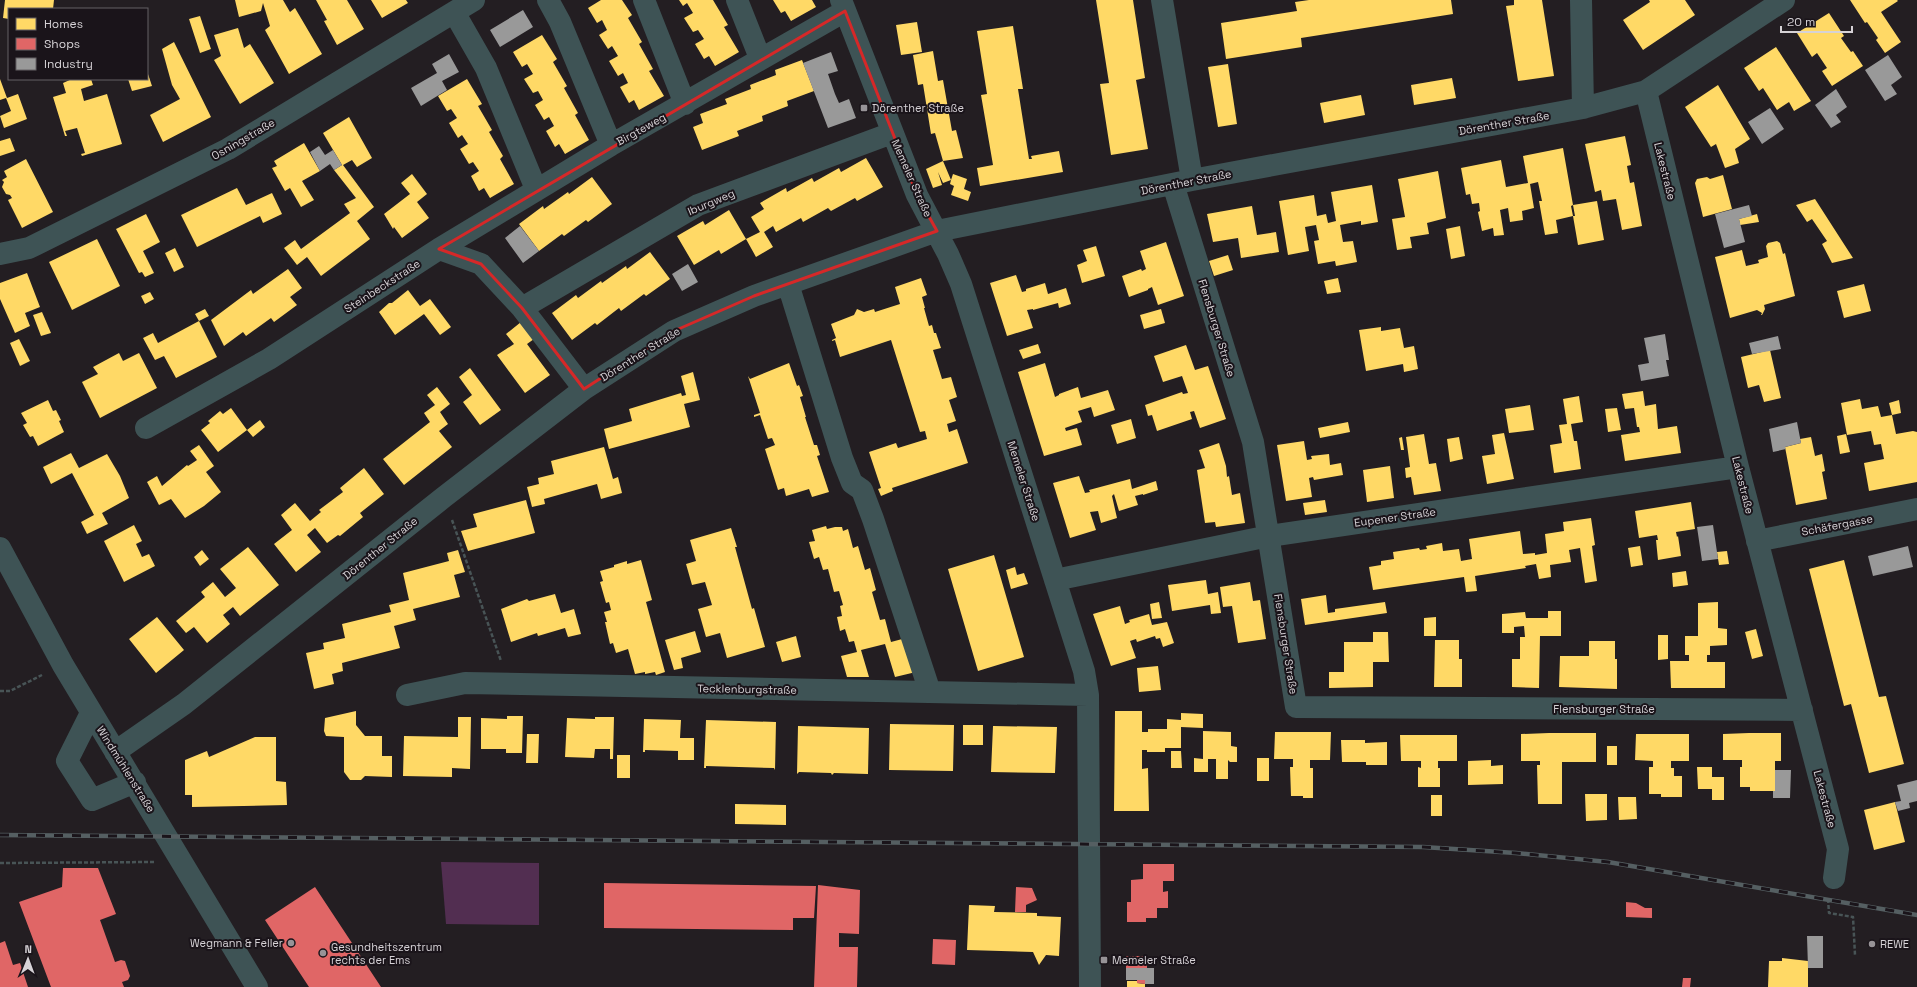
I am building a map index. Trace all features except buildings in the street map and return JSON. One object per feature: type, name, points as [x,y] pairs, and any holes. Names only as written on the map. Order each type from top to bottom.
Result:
[{"type":"street","name":"Osningstraße","points":[[0,254],[29,248],[228,149],[474,0]]},
{"type":"street","points":[[548,0],[560,22],[611,145]]},
{"type":"street","points":[[644,0],[685,104]]},
{"type":"street","points":[[737,0],[760,58]]},
{"type":"street","name":"Flensburger Straße","points":[[1162,0],[1182,182],[1253,442],[1296,707],[1802,710]]},
{"type":"street","points":[[1581,0],[1583,108]]},
{"type":"street","name":"Dörenther Straße","points":[[115,752],[184,704],[444,497],[584,389],[674,331],[754,296],[937,231],[1182,182],[1583,108],[1646,92],[1784,0]]},
{"type":"street","name":"Birgteweg","points":[[439,249],[536,189],[685,104],[843,5]]},
{"type":"street","name":"Memeler Straße","points":[[843,5],[917,195],[937,231],[961,284],[1084,671],[1088,696],[1090,987]]},
{"type":"street","points":[[454,12],[486,68],[536,189]]},
{"type":"street","name":"Lakestraße","points":[[1646,92],[1738,467],[1838,849],[1834,878]]},
{"type":"street","name":"Iburgweg","points":[[522,308],[698,205],[892,133]]},
{"type":"street","points":[[439,249],[481,264],[522,308],[584,389]]},
{"type":"street","name":"Steinbeckstraße","points":[[146,428],[269,359],[439,249]]},
{"type":"street","points":[[788,284],[804,331],[842,458],[852,483],[862,490],[873,519],[930,692]]},
{"type":"street","name":"Eupener Straße","points":[[1055,580],[1269,536],[1738,467]]},
{"type":"street","name":"Schäfergasse","points":[[1757,541],[1917,509]]},
{"type":"street","name":"Windmühlenstraße","points":[[0,548],[63,665],[91,713],[135,782],[181,862],[257,987]]},
{"type":"street","name":"Tecklenburgstraße","points":[[407,695],[465,683],[1088,696]]},
{"type":"street","points":[[91,713],[67,761],[92,800],[135,782]]},
{"type":"path","points":[[444,497],[509,684]]},
{"type":"path","points":[[0,691],[10,691],[63,665]]},
{"type":"path","points":[[0,862],[181,862]]},
{"type":"path","points":[[1834,878],[1829,885],[1829,913],[1853,918],[1855,955]]},
{"type":"highlighted area","points":[[845,11],[917,195],[937,231],[754,296],[674,331],[584,389],[522,308],[481,264],[439,249]]},
{"type":"shaded area","points":[[441,862],[539,863],[539,925],[446,924]]},
{"type":"railway","points":[[0,835],[1423,847],[1516,853],[1608,862],[1917,915]]},
{"type":"place","name":"Dörenther Straße","points":[[864,108]]},
{"type":"place","name":"Wegmann & Feller","points":[[291,943]]},
{"type":"place","name":"REWE","points":[[1872,944]]},
{"type":"place","name":"Gesundheitszentrum rechts der Ems","points":[[323,953]]},
{"type":"place","name":"Memeler Straße","points":[[1104,960]]}]
